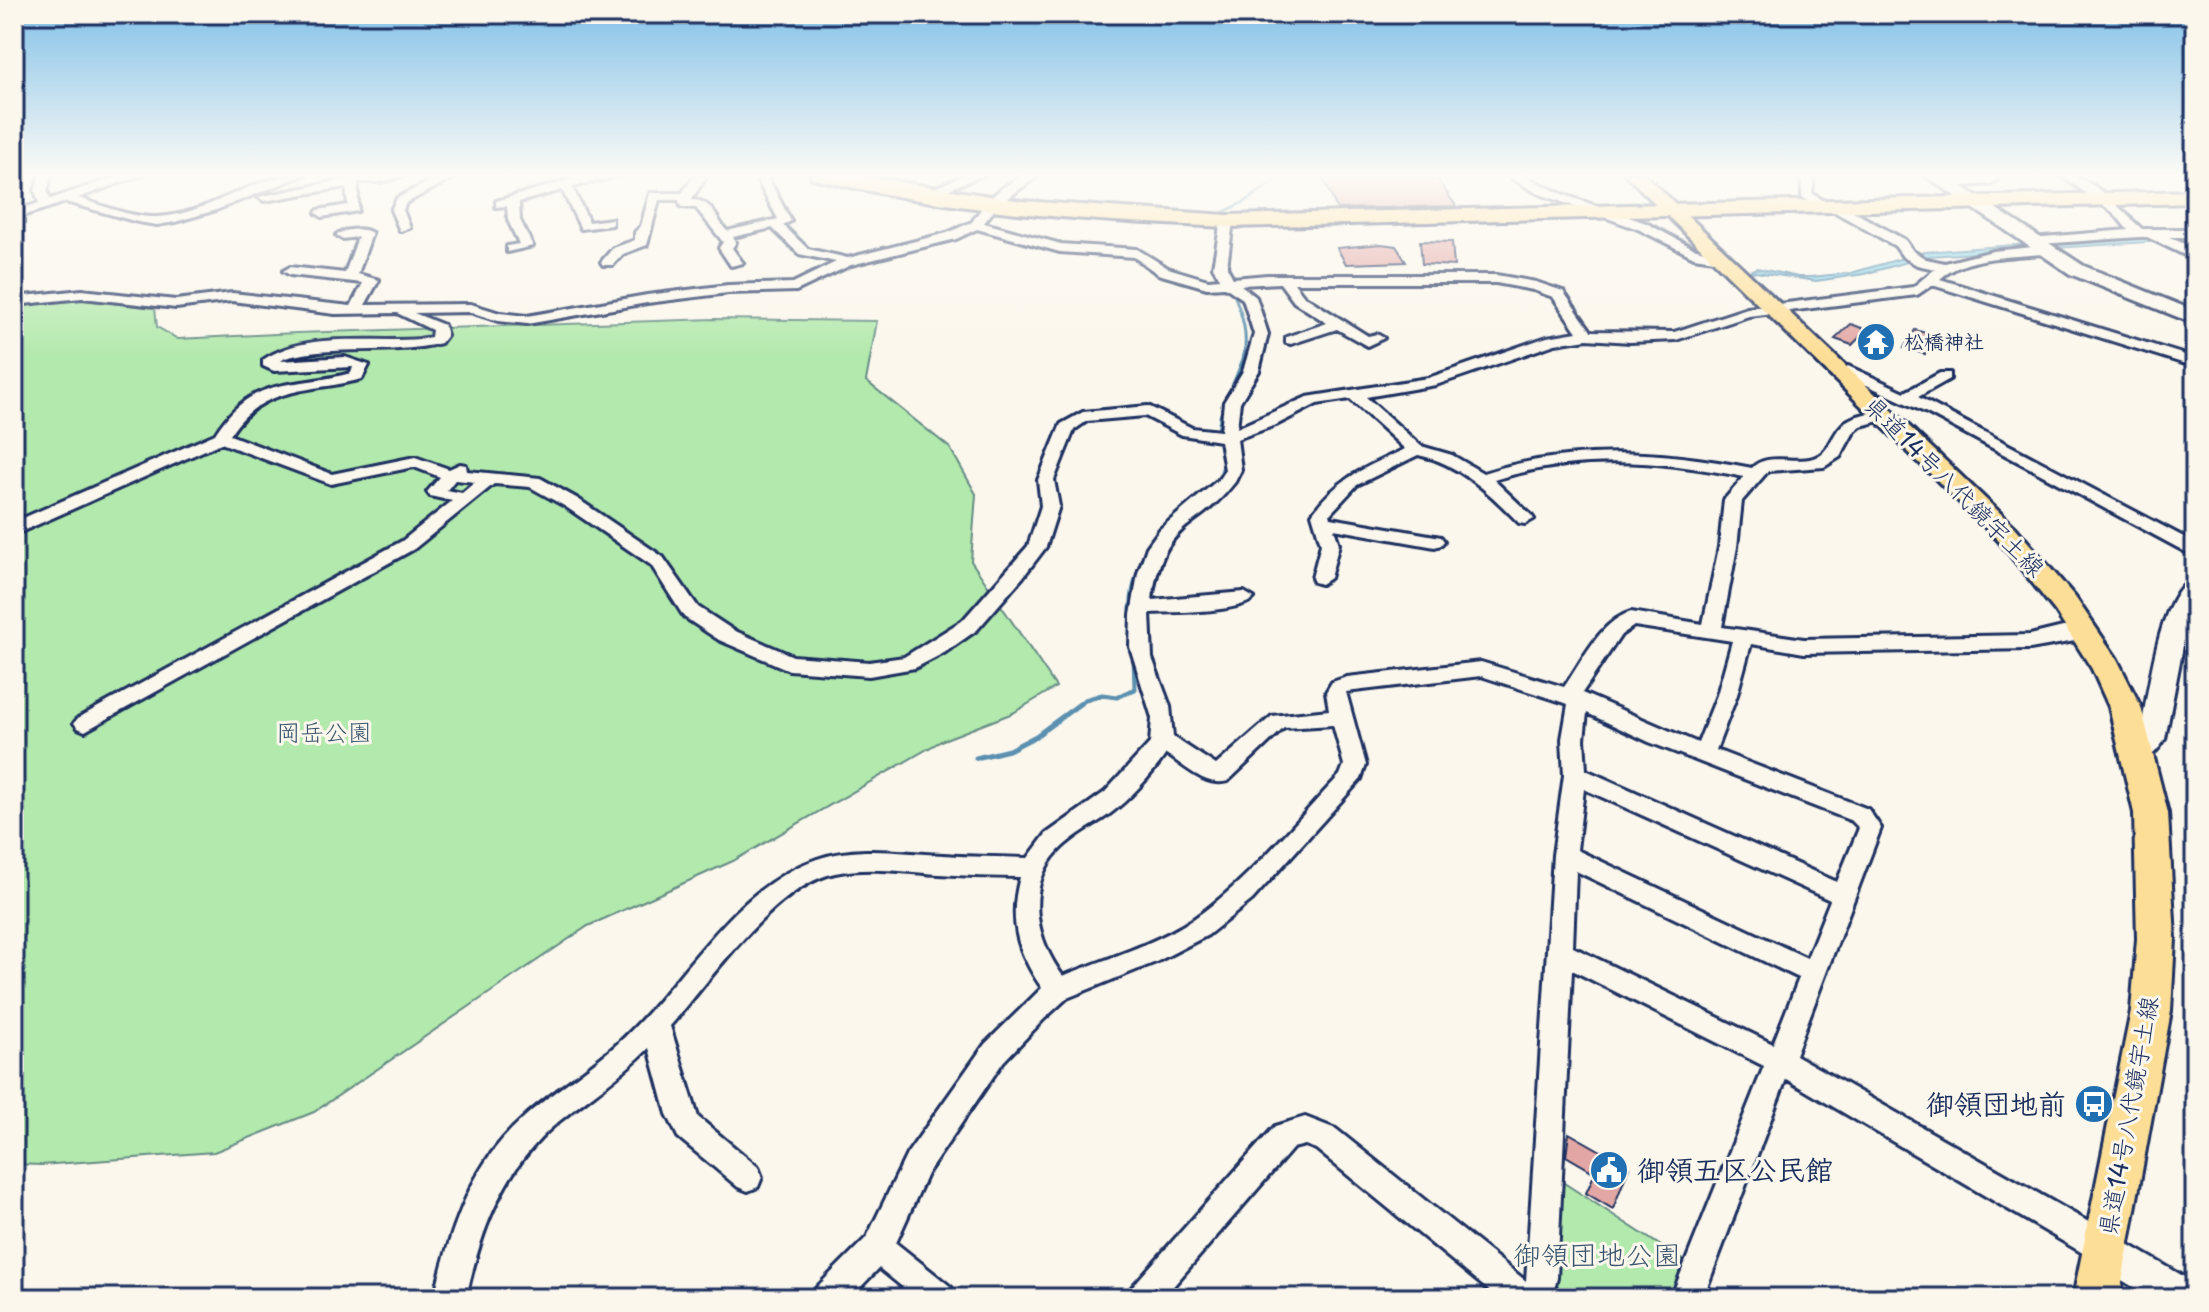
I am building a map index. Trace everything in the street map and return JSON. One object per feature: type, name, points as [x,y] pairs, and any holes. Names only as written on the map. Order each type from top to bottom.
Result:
[{"type":"main road","name":"県道14号八代鏡宇土線","points":[[1698,235],[1772,309],[1896,406],[2056,592],[2085,633],[2125,707],[2151,813],[2156,939],[2151,1011],[2096,1298]]},
{"type":"main road","points":[[2022,235],[2095,278],[2195,318]]},
{"type":"street","points":[[350,278],[365,235]]},
{"type":"street","points":[[522,235],[527,246]]},
{"type":"street","points":[[608,262],[618,251],[642,242],[641,235]]},
{"type":"street","points":[[725,235],[730,242],[725,248],[736,263]]},
{"type":"street","points":[[787,235],[813,256],[834,254],[846,262]]},
{"type":"street","points":[[14,301],[82,294],[176,304],[232,297],[335,310],[471,308],[498,317],[527,320],[647,299],[728,289],[796,287],[846,262],[953,235]]},
{"type":"street","points":[[1013,235],[1060,248],[1137,253],[1157,268],[1207,284],[1284,279],[1496,279],[1536,286],[1564,299],[1574,320],[1587,335]]},
{"type":"street","points":[[1058,990],[1034,958],[1025,933],[1024,914],[1033,868],[1053,839],[1116,795],[1155,753],[1162,740],[1159,708],[1140,648],[1148,571],[1156,546],[1171,526],[1230,476],[1233,463],[1228,437],[1232,402],[1251,371],[1261,334],[1249,297],[1230,284],[1220,267],[1225,235]]},
{"type":"street","points":[[1657,235],[1677,248],[1705,258],[1720,257]]},
{"type":"street","points":[[1885,235],[1900,243],[1908,254],[1922,262],[1945,267],[2037,246],[2163,235]]},
{"type":"street","points":[[2152,236],[2195,255]]},
{"type":"street","points":[[512,249],[542,243]]},
{"type":"street","points":[[14,529],[221,437],[331,479],[415,462],[451,475],[494,472],[534,482],[572,503],[657,561],[691,612],[726,635],[789,663],[869,669],[908,663],[970,625],[1030,556],[1037,547],[1050,506],[1046,480],[1067,427],[1083,417],[1148,411],[1188,432],[1228,437],[1270,422],[1313,400],[1431,382],[1552,340],[1587,335],[1630,338],[1676,336],[1715,325],[1742,313],[1917,291],[1945,267]]},
{"type":"street","points":[[290,271],[372,280],[355,310]]},
{"type":"street","points":[[1284,279],[1296,297],[1368,342]]},
{"type":"street","points":[[1930,280],[2195,363]]},
{"type":"street","points":[[1355,297],[1373,281]]},
{"type":"street","points":[[221,437],[228,423],[246,404],[268,392],[294,385],[334,384],[357,376],[362,365],[345,361],[274,366],[268,363],[274,356],[302,349],[412,345],[436,340],[440,335],[439,328],[404,314],[403,309]]},
{"type":"street","points":[[1291,340],[1338,324]]},
{"type":"street","points":[[1848,371],[1896,406],[2195,551]]},
{"type":"street","points":[[1711,632],[1728,547],[1733,500],[1755,474],[1769,464],[1818,463],[1834,453],[1847,429],[1855,423],[1896,406],[1945,376]]},
{"type":"street","points":[[1353,393],[1416,450],[1440,456],[1481,479],[1525,519]]},
{"type":"street","points":[[1321,578],[1330,544],[1321,514],[1329,502],[1351,481],[1416,450]]},
{"type":"street","points":[[1481,479],[1524,465],[1587,455],[1681,459],[1755,474]]},
{"type":"street","points":[[85,723],[408,545],[494,472]]},
{"type":"street","points":[[451,475],[436,492],[465,499]]},
{"type":"street","points":[[1325,522],[1435,541]]},
{"type":"street","points":[[2135,752],[2145,748],[2152,739],[2178,610],[2195,585]]},
{"type":"street","points":[[1142,607],[1195,605],[1244,598]]},
{"type":"street","points":[[1536,1298],[1542,1278],[1565,855],[1575,775],[1574,698],[1614,630],[1631,619],[1804,646],[2030,642],[2085,633]]},
{"type":"street","points":[[1704,754],[1727,695],[1743,637]]},
{"type":"street","points":[[828,1298],[878,1248],[917,1164],[994,1053],[1058,990],[1183,938],[1243,893],[1355,772],[1336,692],[1339,687],[1460,669],[1491,670],[1574,698],[1867,821],[1870,828],[1687,1298]]},
{"type":"street","points":[[1162,740],[1213,774],[1220,775],[1279,721],[1341,717]]},
{"type":"street","points":[[1575,775],[1843,895]]},
{"type":"street","points":[[1565,855],[1815,974]]},
{"type":"street","points":[[450,1298],[464,1234],[486,1188],[510,1151],[533,1126],[626,1053],[656,1025],[715,954],[776,892],[819,867],[855,860],[1033,868]]},
{"type":"street","points":[[1561,953],[1780,1061],[2185,1298]]},
{"type":"street","points":[[656,1025],[688,1127],[748,1177]]},
{"type":"street","points":[[1143,1298],[1285,1136],[1305,1131],[1326,1139],[1522,1298]]},
{"type":"street","points":[[878,1248],[940,1298]]},
{"type":"green space","name":"岡岳公園","points":[[75,299],[155,308],[157,327],[178,339],[714,319],[877,321],[866,381],[950,448],[976,494],[971,561],[1056,687],[1013,713],[943,740],[733,861],[588,926],[314,1112],[214,1152],[41,1165],[14,1164],[14,313],[33,302]]},
{"type":"green space","name":"御領団地公園","points":[[1561,1181],[1684,1261],[1671,1298],[1550,1298]]},
{"type":"water","points":[[2195,236],[2195,239],[1929,256],[1864,274],[1816,281],[1749,271],[1757,268],[1810,277],[1851,273],[1924,252],[2116,237]]},
{"type":"building","points":[[1420,241],[1452,242],[1454,266],[1422,264]]},
{"type":"building","points":[[1381,244],[1396,246],[1406,262],[1346,264],[1337,248]]},
{"type":"building","points":[[1851,324],[1867,330],[1852,345],[1835,339]]},
{"type":"building","points":[[1915,330],[1937,336],[1925,354],[1904,348]]},
{"type":"building","name":"御領五区公民館","points":[[1569,1133],[1629,1167],[1613,1209],[1586,1193],[1595,1173],[1566,1156]]},
{"type":"waterway","points":[[1218,235],[1219,240]]},
{"type":"waterway","points":[[1232,289],[1245,336],[1241,365]]},
{"type":"waterway","points":[[1218,434],[1221,415],[1242,363]]},
{"type":"waterway","points":[[1209,489],[1220,477],[1225,460]]},
{"type":"waterway","points":[[1131,607],[1137,573],[1152,544],[1174,518],[1201,495]]},
{"type":"waterway","points":[[1131,607],[1131,626]]},
{"type":"waterway","points":[[976,758],[1009,750],[1036,736],[1085,700],[1102,695],[1117,697],[1135,689],[1134,656]]},
{"type":"place","name":"松橋神社","points":[[1876,342]]},
{"type":"place","name":"御領団地前","points":[[2094,1104]]},
{"type":"place","name":"御領五区公民館","points":[[1609,1170]]}]
